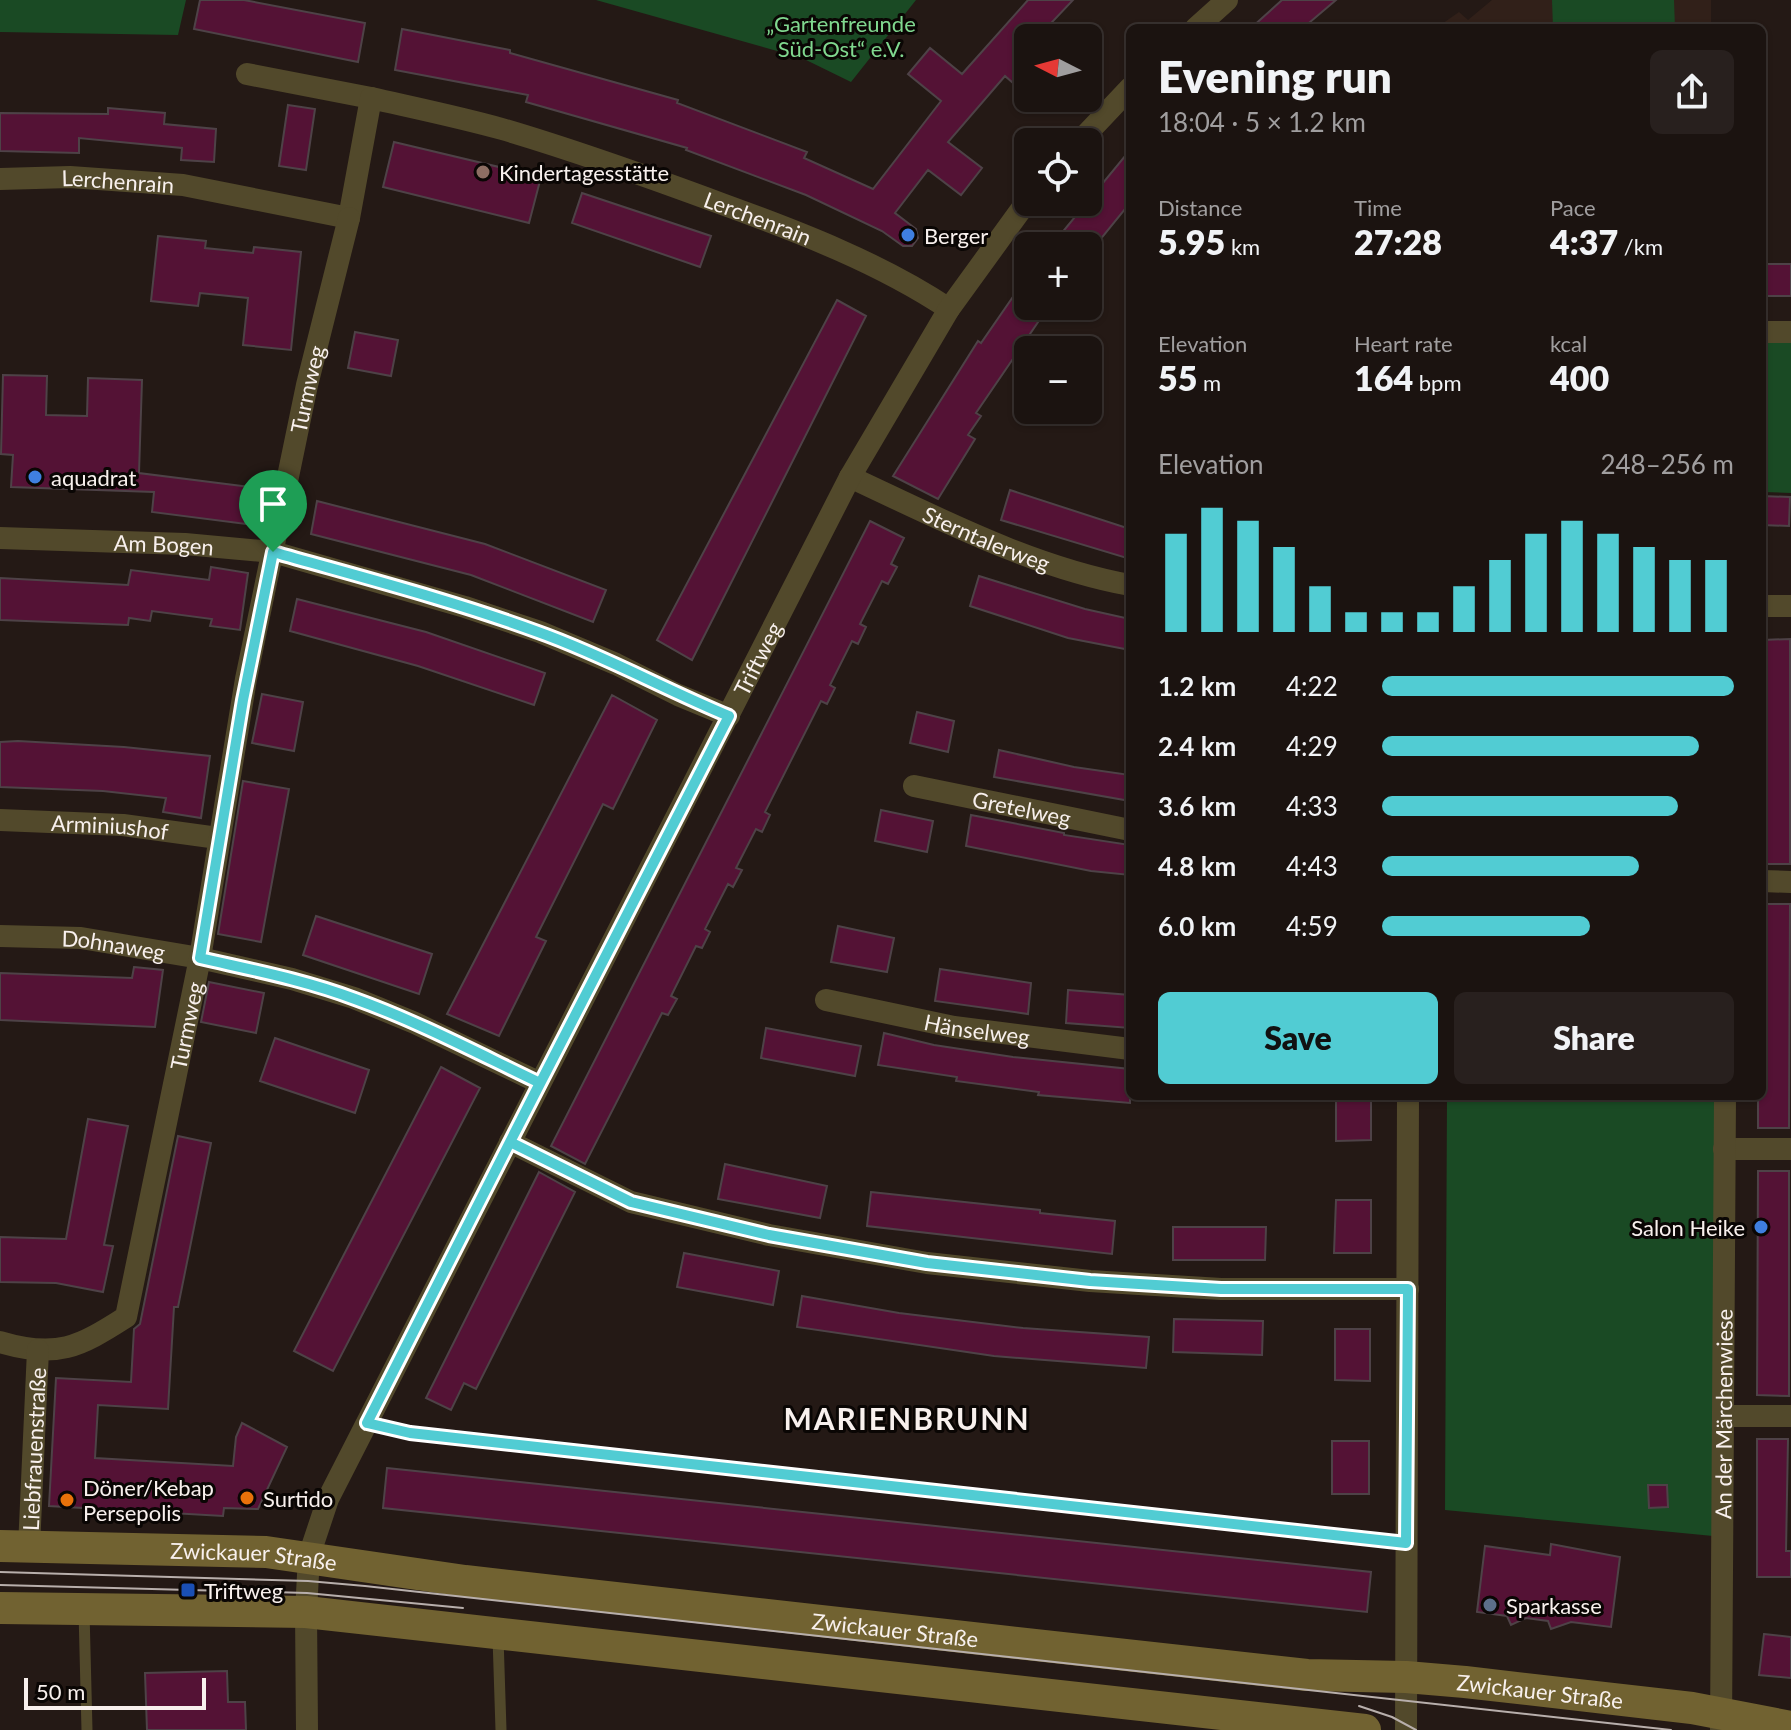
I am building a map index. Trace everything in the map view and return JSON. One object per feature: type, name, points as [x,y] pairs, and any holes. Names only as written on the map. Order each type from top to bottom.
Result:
[{"type":"main road","name":"Zwickauer Straße","points":[[14,1546],[266,1552],[309,1556],[465,1581],[1060,1648],[1307,1675],[1406,1677],[1692,1708],[1721,1722],[1791,1727]]},
{"type":"main road","name":"Zwickauer Straße","points":[[0,1608],[306,1612],[1365,1730]]},
{"type":"street","points":[[1200,24],[1227,0]]},
{"type":"street","name":"Lerchenrain","points":[[247,74],[371,98],[500,129],[625,168],[832,247],[923,292],[949,309]]},
{"type":"street","points":[[1092,128],[1126,92]]},
{"type":"street","points":[[349,218],[371,98]]},
{"type":"street","name":"Lerchenrain","points":[[0,179],[70,177],[183,185],[349,218]]},
{"type":"street","name":"Triftweg","points":[[307,1730],[309,1556],[328,1499],[850,477],[949,309],[1016,216]]},
{"type":"street","name":"Turmweg","points":[[38,1350],[59,1350],[88,1341],[126,1317],[200,958],[246,679],[307,385],[349,218]]},
{"type":"street","points":[[1766,332],[1791,332]]},
{"type":"street","name":"Sterntalerweg","points":[[850,477],[966,531],[1086,577],[1126,584]]},
{"type":"street","name":"Am Bogen","points":[[0,538],[185,544],[273,552],[465,607],[540,632],[729,716]]},
{"type":"street","points":[[1766,606],[1791,606]]},
{"type":"street","name":"Gretelweg","points":[[914,786],[1126,829]]},
{"type":"street","name":"Arminiushof","points":[[0,820],[123,825],[218,838]]},
{"type":"street","points":[[1766,881],[1791,882]]},
{"type":"street","name":"Dohnaweg","points":[[0,936],[81,938],[200,958],[292,979],[354,998],[415,1023],[540,1083]]},
{"type":"street","name":"Hänselweg","points":[[826,1000],[954,1027],[1126,1048]]},
{"type":"street","points":[[1406,1730],[1408,1100]]},
{"type":"street","name":"An der Märchenwiese","points":[[1721,1722],[1725,1100]]},
{"type":"street","points":[[510,1142],[631,1202],[769,1235],[927,1263],[1090,1281],[1221,1289],[1408,1289]]},
{"type":"street","points":[[1724,1149],[1791,1149]]},
{"type":"street","points":[[0,1342],[38,1350]]},
{"type":"street","name":"Liebfrauenstraße","points":[[14,1546],[38,1350]]},
{"type":"street","points":[[1724,1416],[1791,1416]]},
{"type":"lane","points":[[367,1423],[410,1433],[1406,1543]]},
{"type":"lane","points":[[84,1609],[87,1730]]},
{"type":"lane","points":[[498,1632],[501,1730]]},
{"type":"shaded area","points":[[1492,0],[1711,0],[1711,24],[1442,24],[1459,12],[1468,20]]},
{"type":"green space","points":[[0,0],[186,0],[178,35],[0,32]]},
{"type":"green space","name":"„Gartenfreunde Süd-Ost“ e.V.","points":[[596,0],[916,0],[851,82],[802,58]]},
{"type":"green space","points":[[1552,0],[1674,0],[1675,24],[1553,24]]},
{"type":"green space","points":[[1766,343],[1791,343],[1791,493],[1766,492]]},
{"type":"green space","points":[[1447,1100],[1716,1100],[1713,1536],[1445,1510]]},
{"type":"building","points":[[200,0],[244,0],[365,23],[358,62],[194,29]]},
{"type":"building","points":[[1028,0],[1073,0],[1050,24],[1014,24],[1014,84],[1005,76],[948,142],[982,168],[961,195],[928,170],[895,213],[916,229],[918,238],[912,246],[903,246],[882,231],[806,195],[687,148],[526,102],[528,95],[395,70],[402,29],[510,50],[510,53],[678,100],[677,103],[807,152],[804,158],[873,189],[941,101],[908,74],[930,48],[962,74]]},
{"type":"building","points":[[1282,0],[1336,0],[1308,24],[1255,24]]},
{"type":"building","points":[[288,105],[315,109],[306,170],[279,166]]},
{"type":"building","points":[[108,108],[165,113],[164,124],[216,129],[214,162],[181,160],[182,148],[79,138],[79,153],[0,151],[0,113],[108,114]]},
{"type":"building","points":[[394,142],[541,177],[529,223],[383,187]]},
{"type":"building","points":[[1126,155],[1126,208],[1102,237],[1102,232],[1063,232],[1076,216],[1102,216],[1102,184]]},
{"type":"building","points":[[582,193],[711,236],[700,267],[572,223]]},
{"type":"building","points":[[158,236],[206,241],[205,248],[253,253],[254,247],[301,252],[291,350],[243,345],[248,298],[200,293],[198,306],[151,301]]},
{"type":"building","points":[[1766,264],[1791,264],[1791,296],[1766,296]]},
{"type":"building","points":[[1014,295],[1014,320],[1039,320],[1029,336],[1014,336],[1014,357],[976,413],[981,416],[968,435],[975,439],[938,499],[893,476],[978,341],[981,343]]},
{"type":"building","points":[[837,300],[866,316],[692,660],[657,640]]},
{"type":"building","points":[[355,332],[398,340],[391,376],[348,368]]},
{"type":"building","points":[[3,375],[47,376],[46,415],[87,416],[88,378],[142,380],[139,473],[266,489],[262,526],[152,512],[154,492],[11,487],[13,455],[1,454]]},
{"type":"building","points":[[1010,490],[1126,528],[1126,558],[1001,520]]},
{"type":"building","points":[[1766,496],[1790,497],[1789,526],[1766,525]]},
{"type":"building","points":[[317,501],[485,544],[606,590],[593,622],[471,575],[311,534]]},
{"type":"building","points":[[870,521],[904,538],[891,564],[897,567],[888,584],[882,581],[860,624],[866,627],[858,644],[852,641],[830,685],[835,688],[827,704],[821,701],[765,812],[770,815],[762,832],[756,829],[736,868],[742,870],[733,887],[728,884],[705,929],[710,932],[702,948],[696,946],[671,996],[677,999],[668,1015],[662,1013],[585,1164],[551,1146]]},
{"type":"building","points":[[211,567],[248,573],[240,630],[210,626],[212,619],[152,611],[150,621],[129,618],[128,625],[0,620],[0,578],[128,585],[131,570],[209,580]]},
{"type":"building","points":[[979,576],[1085,609],[1126,618],[1126,649],[1068,638],[970,606]]},
{"type":"building","points":[[297,599],[426,632],[545,673],[534,705],[418,666],[290,631]]},
{"type":"building","points":[[1790,639],[1790,864],[1766,864],[1766,640]]},
{"type":"building","points":[[262,694],[303,702],[294,751],[252,743]]},
{"type":"building","points":[[612,695],[657,720],[613,809],[603,804],[536,937],[546,941],[499,1036],[447,1014]]},
{"type":"building","points":[[917,712],[954,721],[948,752],[910,743]]},
{"type":"building","points":[[0,742],[210,756],[201,818],[163,812],[166,798],[103,791],[0,787]]},
{"type":"building","points":[[999,750],[1074,767],[1126,774],[1126,800],[994,777]]},
{"type":"building","points":[[243,781],[289,789],[261,942],[218,934]]},
{"type":"building","points":[[881,810],[933,821],[927,852],[875,841]]},
{"type":"building","points":[[971,815],[1126,844],[1126,875],[1091,871],[966,846]]},
{"type":"building","points":[[1766,904],[1790,904],[1789,1128],[1758,1128],[1758,1100],[1766,1100]]},
{"type":"building","points":[[316,916],[432,954],[419,994],[303,955]]},
{"type":"building","points":[[838,926],[894,938],[887,972],[831,962]]},
{"type":"building","points":[[134,967],[163,970],[155,1027],[0,1020],[0,973],[132,978]]},
{"type":"building","points":[[940,969],[1031,983],[1028,1014],[935,1001]]},
{"type":"building","points":[[209,982],[264,993],[256,1033],[201,1022]]},
{"type":"building","points":[[1068,990],[1126,995],[1126,1028],[1066,1023]]},
{"type":"building","points":[[766,1028],[861,1046],[855,1076],[761,1058]]},
{"type":"building","points":[[884,1033],[934,1045],[1013,1057],[1126,1069],[1126,1100],[1130,1103],[1038,1095],[1039,1092],[956,1081],[957,1077],[878,1065]]},
{"type":"building","points":[[275,1038],[369,1070],[355,1113],[260,1081]]},
{"type":"building","points":[[441,1067],[480,1088],[333,1371],[294,1351]]},
{"type":"building","points":[[1336,1100],[1371,1100],[1371,1140],[1336,1141]]},
{"type":"building","points":[[88,1119],[128,1126],[104,1245],[113,1246],[103,1292],[56,1283],[0,1282],[0,1237],[66,1239]]},
{"type":"building","points":[[178,1136],[211,1143],[178,1307],[174,1307],[168,1409],[98,1405],[95,1458],[233,1466],[236,1437],[242,1423],[287,1447],[258,1509],[224,1508],[223,1516],[49,1506],[56,1378],[131,1382],[134,1329],[140,1324]]},
{"type":"building","points":[[725,1164],[827,1186],[820,1218],[718,1199]]},
{"type":"building","points":[[1758,1171],[1789,1171],[1789,1396],[1757,1395]]},
{"type":"building","points":[[539,1172],[575,1192],[476,1389],[464,1383],[451,1410],[426,1398]]},
{"type":"building","points":[[871,1192],[1115,1221],[1112,1254],[867,1226]]},
{"type":"building","points":[[1336,1200],[1371,1200],[1371,1253],[1334,1253]]},
{"type":"building","points":[[1173,1227],[1266,1227],[1265,1260],[1173,1260]]},
{"type":"building","points":[[684,1253],[779,1271],[773,1305],[677,1287]]},
{"type":"building","points":[[802,1296],[899,1313],[1023,1328],[1149,1337],[1146,1368],[994,1356],[797,1327]]},
{"type":"building","points":[[1174,1319],[1263,1321],[1262,1355],[1173,1352]]},
{"type":"building","points":[[1335,1329],[1370,1329],[1370,1381],[1335,1380]]},
{"type":"building","points":[[1757,1439],[1788,1439],[1786,1551],[1791,1551],[1791,1577],[1757,1577]]},
{"type":"building","points":[[1332,1441],[1369,1441],[1369,1494],[1332,1494]]},
{"type":"building","points":[[387,1468],[1371,1572],[1367,1612],[383,1508]]},
{"type":"building","points":[[1648,1485],[1667,1485],[1668,1507],[1649,1508]]},
{"type":"building","points":[[1551,1544],[1620,1557],[1611,1627],[1571,1622],[1551,1629],[1548,1621],[1526,1618],[1511,1625],[1507,1616],[1477,1612],[1485,1546],[1550,1555]]},
{"type":"building","points":[[1764,1634],[1791,1637],[1791,1678],[1759,1675]]},
{"type":"building","points":[[227,1671],[228,1702],[245,1702],[246,1730],[147,1730],[145,1673]]},
{"type":"tram line","points":[[0,1572],[308,1581],[365,1586],[1671,1730]]},
{"type":"tram line","points":[[0,1585],[307,1593],[463,1608]]},
{"type":"tram line","points":[[1359,1706],[1392,1717],[1416,1730]]},
{"type":"place","name":"Kindertagesstätte","points":[[483,172]]},
{"type":"place","name":"Berger","points":[[908,235]]},
{"type":"place","name":"aquadrat","points":[[35,477]]},
{"type":"place","name":"Salon Heike","points":[[1761,1227]]},
{"type":"place","name":"Surtido","points":[[247,1498]]},
{"type":"place","name":"Döner/Kebap Persepolis","points":[[67,1500]]},
{"type":"place","name":"Triftweg","points":[[188,1590]]},
{"type":"place","name":"Sparkasse","points":[[1490,1605]]},
{"type":"district","name":"MARIENBRUNN","points":[[907,1418]]},
{"type":"route","points":[[273,552],[465,607],[540,632],[729,716],[510,1142],[631,1202],[769,1235],[927,1263],[1090,1281],[1221,1289],[1408,1289],[1406,1543],[410,1433],[367,1423],[540,1083],[415,1023],[354,998],[292,979],[200,958],[218,838],[273,552]]}]
